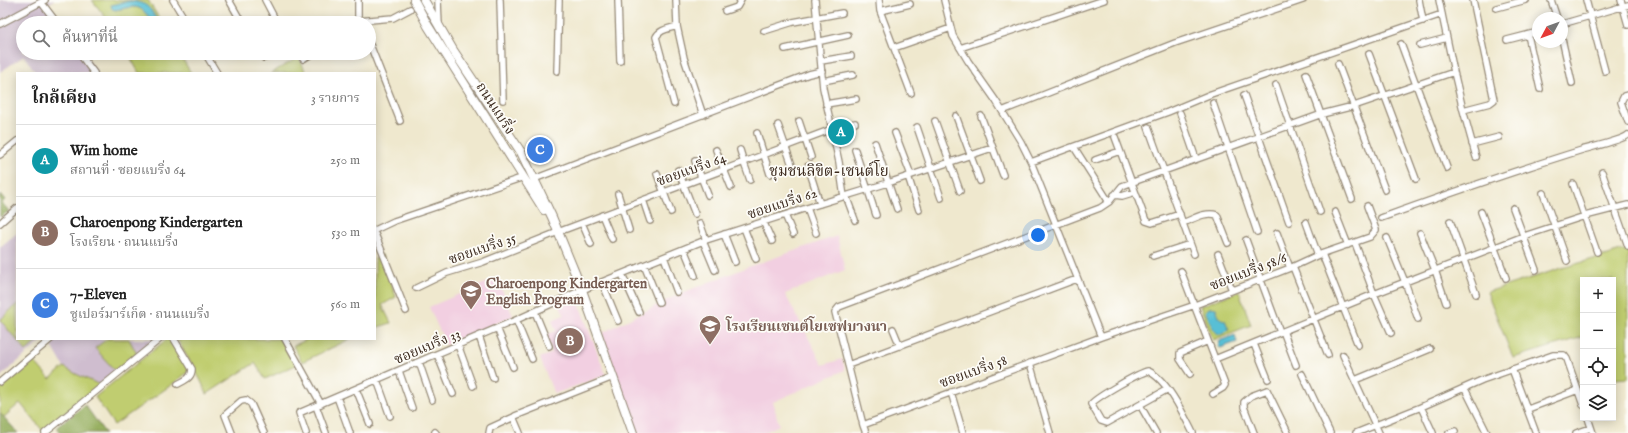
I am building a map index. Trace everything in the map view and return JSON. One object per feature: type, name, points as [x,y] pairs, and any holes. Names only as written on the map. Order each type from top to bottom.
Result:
[{"type":"main road","name":"ถนนแบริ่ง","points":[[414,0],[435,38],[558,231]]},
{"type":"main road","name":"ถนนแบริ่ง","points":[[424,0],[439,28],[521,152],[558,231],[582,290],[633,433]]},
{"type":"street","points":[[173,0],[183,16]]},
{"type":"street","points":[[229,0],[238,16]]},
{"type":"street","points":[[265,0],[273,16]]},
{"type":"street","points":[[358,0],[359,16]]},
{"type":"street","points":[[438,0],[439,28]]},
{"type":"street","points":[[500,0],[503,100]]},
{"type":"street","points":[[557,71],[558,0]]},
{"type":"street","points":[[618,0],[620,61]]},
{"type":"street","points":[[676,0],[677,26],[684,58],[703,115]]},
{"type":"street","points":[[725,11],[737,7],[741,0]]},
{"type":"street","points":[[815,0],[822,81],[826,104],[845,196],[855,220]]},
{"type":"street","points":[[879,0],[880,11],[911,92]]},
{"type":"street","points":[[944,0],[953,36],[1021,142],[1031,162],[1100,337]]},
{"type":"street","points":[[960,48],[1104,0]]},
{"type":"street","points":[[1002,112],[1176,43],[1303,0]]},
{"type":"street","points":[[1419,0],[1423,21]]},
{"type":"street","points":[[1439,0],[1454,72],[1476,157]]},
{"type":"street","points":[[1463,110],[1490,103],[1494,100],[1473,0]]},
{"type":"street","points":[[1496,8],[1526,0]]},
{"type":"street","points":[[1551,0],[1555,12]]},
{"type":"street","points":[[1586,0],[1589,16],[1605,71]]},
{"type":"street","points":[[1621,0],[1625,6],[1628,25]]},
{"type":"street","points":[[0,24],[43,1],[53,16]]},
{"type":"street","points":[[880,11],[910,4]]},
{"type":"street","points":[[1568,22],[1625,6]]},
{"type":"street","points":[[376,20],[393,18],[410,9]]},
{"type":"street","points":[[764,31],[792,22],[842,13]]},
{"type":"street","points":[[1031,162],[1168,112],[1211,94],[1442,14]]},
{"type":"street","points":[[674,104],[656,37],[662,30],[677,26]]},
{"type":"street","points":[[894,48],[951,28]]},
{"type":"street","points":[[1507,40],[1532,34]]},
{"type":"street","points":[[785,49],[848,35]]},
{"type":"street","points":[[1528,35],[1540,89]]},
{"type":"street","points":[[1420,45],[1447,38]]},
{"type":"street","points":[[1401,44],[1447,168]]},
{"type":"street","points":[[1564,48],[1572,83]]},
{"type":"street","points":[[1370,54],[1416,179]]},
{"type":"street","points":[[821,61],[851,56]]},
{"type":"street","points":[[84,60],[93,72]]},
{"type":"street","points":[[209,60],[216,72]]},
{"type":"street","points":[[376,60],[400,121]]},
{"type":"street","points":[[1338,64],[1385,190]]},
{"type":"street","points":[[534,180],[809,74],[822,71]]},
{"type":"street","points":[[866,433],[836,312],[839,307],[1100,208],[1109,202],[1118,188],[1131,182],[1322,114],[1354,106],[1454,72]]},
{"type":"street","points":[[1306,74],[1322,114],[1352,199]]},
{"type":"street","points":[[822,81],[853,75]]},
{"type":"street","points":[[1276,85],[1320,212]]},
{"type":"street","points":[[1244,95],[1289,222]]},
{"type":"street","points":[[1628,95],[1624,96],[1621,102],[1628,122]]},
{"type":"street","points":[[826,104],[856,99]]},
{"type":"street","points":[[1213,103],[1227,148],[1257,232]]},
{"type":"street","points":[[1180,113],[1196,159]]},
{"type":"street","points":[[956,116],[969,156],[980,181]]},
{"type":"street","points":[[981,116],[1003,175]]},
{"type":"street","points":[[799,121],[810,157]]},
{"type":"street","points":[[935,121],[960,191]]},
{"type":"street","name":"ซอยแบริ่ง 64","points":[[558,231],[832,129],[855,123]]},
{"type":"street","points":[[778,125],[792,165]]},
{"type":"street","points":[[917,127],[941,198]]},
{"type":"street","points":[[1148,127],[1194,254]]},
{"type":"street","points":[[756,133],[770,174]]},
{"type":"street","points":[[895,133],[910,176],[919,210]]},
{"type":"street","points":[[1381,218],[1513,171],[1623,138],[1628,135]]},
{"type":"street","points":[[1115,137],[1147,223],[1152,223],[1180,214]]},
{"type":"street","points":[[1472,144],[1499,137]]},
{"type":"street","points":[[0,155],[16,141]]},
{"type":"street","points":[[875,143],[896,209]]},
{"type":"street","points":[[1074,147],[1109,202]]},
{"type":"street","name":"ซอยแบริ่ง 62","points":[[582,290],[724,234],[910,176],[992,148]]},
{"type":"street","points":[[716,150],[730,187]]},
{"type":"street","points":[[740,150],[750,180]]},
{"type":"street","points":[[856,150],[876,216]]},
{"type":"street","points":[[1095,160],[1120,151]]},
{"type":"street","points":[[694,161],[708,195]]},
{"type":"street","points":[[808,166],[820,204]]},
{"type":"street","points":[[678,170],[695,214]]},
{"type":"street","points":[[1602,172],[1628,246]]},
{"type":"street","points":[[657,174],[671,212]]},
{"type":"street","points":[[376,230],[394,221],[524,177]]},
{"type":"street","points":[[1573,184],[1597,252]]},
{"type":"street","points":[[1114,195],[1122,196],[1135,192]]},
{"type":"street","points":[[1543,193],[1567,261]]},
{"type":"street","points":[[618,194],[629,230]]},
{"type":"street","points":[[643,200],[650,221]]},
{"type":"street","points":[[1215,359],[1343,308],[1374,294],[1524,236],[1585,216],[1628,205]]},
{"type":"street","name":"ซอยแบริ่ง 58/6","points":[[1100,337],[1195,305],[1320,255],[1370,237],[1376,230],[1367,206]]},
{"type":"street","points":[[807,208],[816,233]]},
{"type":"street","points":[[1513,208],[1536,270]]},
{"type":"street","points":[[0,222],[16,209]]},
{"type":"street","points":[[1335,212],[1348,245]]},
{"type":"street","points":[[1481,212],[1493,248],[1506,278]]},
{"type":"street","points":[[1183,223],[1207,214],[1212,213],[1217,215],[1228,243]]},
{"type":"street","points":[[602,215],[612,239]]},
{"type":"street","points":[[785,215],[793,234]]},
{"type":"street","points":[[1450,221],[1476,294]]},
{"type":"street","points":[[763,222],[772,241]]},
{"type":"street","points":[[1306,222],[1358,344]]},
{"type":"street","points":[[582,223],[591,244]]},
{"type":"street","points":[[700,224],[715,270]]},
{"type":"street","points":[[744,228],[756,259]]},
{"type":"street","name":"ซอยแบริ่ง 35","points":[[416,288],[446,273],[483,262],[558,231]]},
{"type":"street","points":[[1420,233],[1446,303]]},
{"type":"street","points":[[724,234],[735,262]]},
{"type":"street","points":[[1277,234],[1328,355]]},
{"type":"street","points":[[376,236],[406,311]]},
{"type":"street","points":[[1387,238],[1418,319]]},
{"type":"street","points":[[1246,240],[1260,280],[1296,365]]},
{"type":"street","points":[[1355,243],[1374,294],[1391,333]]},
{"type":"street","points":[[1153,256],[1190,244]]},
{"type":"street","points":[[684,249],[695,276]]},
{"type":"street","points":[[1218,254],[1232,290]]},
{"type":"street","points":[[664,257],[677,292]]},
{"type":"street","points":[[644,265],[659,302]]},
{"type":"street","points":[[1181,271],[1224,385],[1223,388],[1213,394]]},
{"type":"street","points":[[622,274],[639,312]]},
{"type":"street","points":[[848,365],[1077,280]]},
{"type":"street","points":[[602,282],[618,321]]},
{"type":"street","name":"ซอยแบริ่ง 33","points":[[306,433],[299,413],[536,312],[582,290]]},
{"type":"street","points":[[536,312],[549,346]]},
{"type":"street","points":[[516,320],[532,360]]},
{"type":"street","points":[[497,328],[513,367]]},
{"type":"street","points":[[893,329],[900,346]]},
{"type":"street","points":[[479,336],[493,378]]},
{"type":"street","name":"ซอยแบริ่ง 58","points":[[863,425],[1100,337]]},
{"type":"street","points":[[0,382],[50,340]]},
{"type":"street","points":[[45,433],[159,340]]},
{"type":"street","points":[[175,340],[192,369],[192,373],[189,378],[178,384]]},
{"type":"street","points":[[286,340],[318,405],[326,433]]},
{"type":"street","points":[[1190,374],[1180,359],[1180,353],[1208,341]]},
{"type":"street","points":[[1254,344],[1268,379]]},
{"type":"street","points":[[458,345],[474,386]]},
{"type":"street","points":[[1355,380],[1430,349]]},
{"type":"street","points":[[436,354],[453,394]]},
{"type":"street","points":[[1356,433],[1512,369],[1553,355],[1560,354],[1564,356],[1580,396]]},
{"type":"street","points":[[1343,355],[1380,433]]},
{"type":"street","points":[[419,362],[432,400]]},
{"type":"street","points":[[1030,363],[1050,433]]},
{"type":"street","points":[[1512,369],[1536,433]]},
{"type":"street","points":[[399,371],[412,408]]},
{"type":"street","points":[[1168,389],[1114,420],[1105,423],[1101,421],[1091,404],[1146,371],[1150,371],[1168,389],[1174,397],[1193,433]]},
{"type":"street","points":[[1302,374],[1330,433]]},
{"type":"street","points":[[489,433],[490,428],[514,417],[614,377]]},
{"type":"street","points":[[377,380],[390,416]]},
{"type":"street","points":[[356,389],[370,424]]},
{"type":"street","points":[[1466,389],[1487,433]]},
{"type":"street","points":[[1254,433],[1244,407],[1244,402],[1251,396],[1267,390],[1288,433]]},
{"type":"street","points":[[1528,409],[1578,390]]},
{"type":"street","points":[[951,392],[963,433]]},
{"type":"street","points":[[337,397],[350,433]]},
{"type":"street","points":[[232,433],[225,415],[243,400],[248,401],[251,404],[264,433]]},
{"type":"street","points":[[1140,405],[1156,433]]},
{"type":"street","points":[[1422,407],[1433,433]]},
{"type":"street","points":[[514,417],[520,433]]},
{"type":"street","points":[[1576,433],[1592,430]]},
{"type":"shaded area","points":[[0,0],[54,0],[46,5],[55,16],[16,16],[16,60],[18,60],[0,72]]},
{"type":"shaded area","points":[[27,60],[88,60],[97,72],[35,72]]},
{"type":"shaded area","points":[[16,234],[16,340],[43,340],[0,377],[0,247]]},
{"type":"shaded area","name":"โรงเรียนเซนต์โยเซฟบางนา","points":[[837,236],[845,270],[785,294],[823,365],[842,359],[845,370],[773,402],[779,425],[763,433],[636,433],[602,333],[679,294],[748,267]]},
{"type":"shaded area","name":"Charoenpong Kindergarten English Program","points":[[497,278],[513,316],[446,345],[429,307]]},
{"type":"shaded area","points":[[576,296],[606,375],[554,394],[540,358],[552,353],[545,335],[556,331],[552,320],[564,315],[559,303]]},
{"type":"shaded area","points":[[49,340],[157,340],[100,385],[64,367]]},
{"type":"green space","points":[[92,0],[148,0],[158,16],[155,16],[151,10],[130,1],[112,5],[115,10],[133,7],[141,9],[147,16],[105,16]]},
{"type":"green space","points":[[132,60],[183,60],[190,72],[138,72]]},
{"type":"green space","points":[[294,60],[300,60],[306,72],[273,72]]},
{"type":"green space","points":[[0,194],[5,200],[2,203],[9,211],[0,217]]},
{"type":"green space","points":[[1628,249],[1628,378],[1616,379],[1616,277],[1580,277],[1580,338],[1513,358],[1487,292]]},
{"type":"green space","points":[[382,255],[396,297],[382,305],[391,323],[376,328],[376,258]]},
{"type":"green space","points":[[1239,291],[1251,325],[1213,340],[1200,306]]},
{"type":"green space","points":[[16,305],[16,339],[0,320]]},
{"type":"green space","points":[[17,340],[39,340],[26,351]]},
{"type":"green space","points":[[106,340],[130,340],[137,354],[116,372],[95,348]]},
{"type":"green space","points":[[166,340],[171,340],[188,367],[188,372],[174,383],[114,425],[95,397]]},
{"type":"green space","points":[[178,340],[281,340],[296,365],[265,379],[255,363],[207,394]]},
{"type":"green space","points":[[306,340],[348,340],[302,362],[293,346]]},
{"type":"green space","points":[[32,359],[50,379],[64,367],[100,385],[43,431],[20,403],[4,417],[0,413],[0,386]]},
{"type":"green space","points":[[85,405],[105,433],[61,433],[57,427]]},
{"type":"green space","points":[[0,413],[18,433],[0,433]]},
{"type":"water","points":[[130,1],[141,3],[148,7],[155,16],[147,16],[141,9],[133,7],[115,10],[112,9],[111,5]]},
{"type":"water","points":[[1211,307],[1216,308],[1219,317],[1225,320],[1229,330],[1222,334],[1218,334],[1215,331],[1205,311]]},
{"type":"water","points":[[1235,335],[1237,342],[1220,348],[1218,347],[1220,343],[1219,341]]},
{"type":"place","name":"Wim home","points":[[841,132]]},
{"type":"place","name":"7-Eleven","points":[[540,150]]},
{"type":"place","name":"Charoenpong Kindergarten English Program","points":[[471,310]]},
{"type":"place","name":"Charoenpong Kindergarten","points":[[570,341]]},
{"type":"place","name":"โรงเรียนเซนต์โยเซฟบางนา","points":[[710,346]]},
{"type":"district","name":"ชุมชนลิขิต-เซนต์โย","points":[[829,171]]}]
